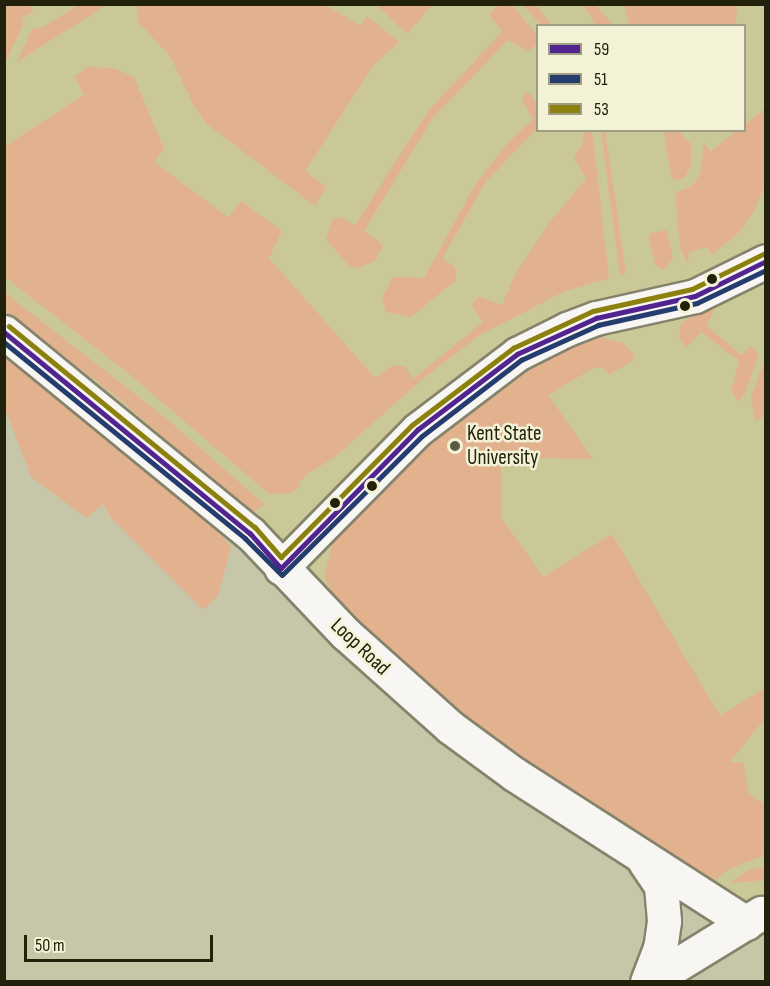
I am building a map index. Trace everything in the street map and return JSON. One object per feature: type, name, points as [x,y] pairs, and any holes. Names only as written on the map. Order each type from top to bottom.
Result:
[{"type":"street","points":[[281,568],[417,430],[517,354],[596,318],[695,296],[765,261]]},
{"type":"street","name":"Loop Road","points":[[4,332],[250,533],[281,568],[395,680],[450,727],[644,861],[756,917]]},
{"type":"street","points":[[644,861],[661,886],[664,902],[663,937],[648,981]]},
{"type":"street","points":[[648,981],[756,917]]},
{"type":"shaded area","points":[[5,4],[29,5],[34,12],[22,18],[23,25],[5,63]]},
{"type":"shaded area","points":[[80,4],[106,5],[17,62],[32,29],[43,27]]},
{"type":"shaded area","points":[[376,4],[432,4],[432,5],[407,34]]},
{"type":"shaded area","name":"Kent State University","points":[[4,5],[765,5],[765,911],[746,923],[514,774],[5,333]]},
{"type":"shaded area","points":[[136,5],[325,5],[361,26],[367,16],[399,42],[374,65],[305,171],[326,187],[315,206],[208,125],[196,110],[170,56],[139,23]]},
{"type":"shaded area","points":[[498,5],[512,5],[536,34],[536,45],[528,51],[508,40],[432,119],[364,231],[383,245],[376,260],[357,269],[348,265],[326,239],[333,219],[340,217],[355,225],[429,110],[502,32],[489,14]]},
{"type":"shaded area","points":[[523,5],[536,5],[550,24],[540,24]]},
{"type":"shaded area","points":[[584,5],[596,5],[612,24],[594,24]]},
{"type":"shaded area","points":[[624,5],[737,5],[736,24],[629,24]]},
{"type":"shaded area","points":[[87,67],[113,68],[134,77],[164,149],[154,162],[228,217],[241,201],[282,231],[269,258],[375,378],[393,365],[405,367],[413,379],[483,322],[472,306],[475,300],[480,297],[502,305],[516,273],[549,223],[586,179],[574,158],[582,145],[584,132],[591,132],[593,137],[609,278],[563,292],[478,336],[419,382],[335,457],[306,475],[298,484],[300,487],[291,493],[269,494],[129,374],[5,277],[5,146],[84,95],[75,76]]},
{"type":"shaded area","points":[[525,93],[532,95],[536,102],[536,129],[485,183],[442,259],[455,267],[456,280],[411,317],[386,312],[382,297],[393,277],[424,278],[475,185],[506,145],[533,119],[522,99]]},
{"type":"shaded area","points":[[765,108],[765,185],[753,213],[739,232],[712,255],[707,247],[689,252],[688,265],[680,247],[675,194],[693,185],[700,174],[704,143],[711,151],[736,132],[746,132],[746,124]]},
{"type":"shaded area","points":[[601,132],[605,132],[626,273],[620,276]]},
{"type":"shaded area","points":[[664,132],[680,132],[691,144],[691,165],[685,177],[676,181],[671,177]]},
{"type":"shaded area","points":[[667,230],[673,259],[662,271],[655,264],[649,237],[651,233]]},
{"type":"shaded area","points":[[4,292],[167,419],[264,504],[250,515],[121,400],[5,311]]},
{"type":"shaded area","points":[[716,307],[706,325],[741,355],[751,346],[759,354],[745,393],[738,402],[731,390],[739,361],[701,332],[686,347],[679,338],[680,326],[687,319]]},
{"type":"shaded area","points":[[600,337],[623,343],[634,354],[633,360],[609,375],[605,369],[595,367],[548,395],[593,459],[501,457],[501,517],[543,577],[612,534],[720,716],[765,688],[765,718],[730,762],[743,763],[749,794],[765,804],[765,855],[729,869],[715,880],[565,789],[461,713],[337,602],[324,576],[335,535],[394,473],[484,394],[541,357]]},
{"type":"shaded area","points":[[5,352],[178,492],[231,546],[218,596],[203,610],[111,518],[103,504],[87,518],[31,477],[5,408]]},
{"type":"shaded area","points":[[765,361],[765,415],[755,422],[751,396]]},
{"type":"shaded area","points":[[765,867],[765,880],[730,883],[748,870]]},
{"type":"transit line","name":"53","points":[[9,326],[255,527],[281,557],[412,425],[513,348],[593,311],[692,289],[763,254]]},
{"type":"transit line","name":"59","points":[[281,568],[417,430],[517,354],[596,318],[695,296],[766,261]]},
{"type":"transit line","name":"51","points":[[4,342],[245,538],[282,575],[422,436],[521,360],[598,325],[697,303],[766,270]]},
{"type":"transit line","name":"59","points":[[4,332],[250,533],[281,568]]},
{"type":"place","name":"Kent State University","points":[[455,446]]}]
